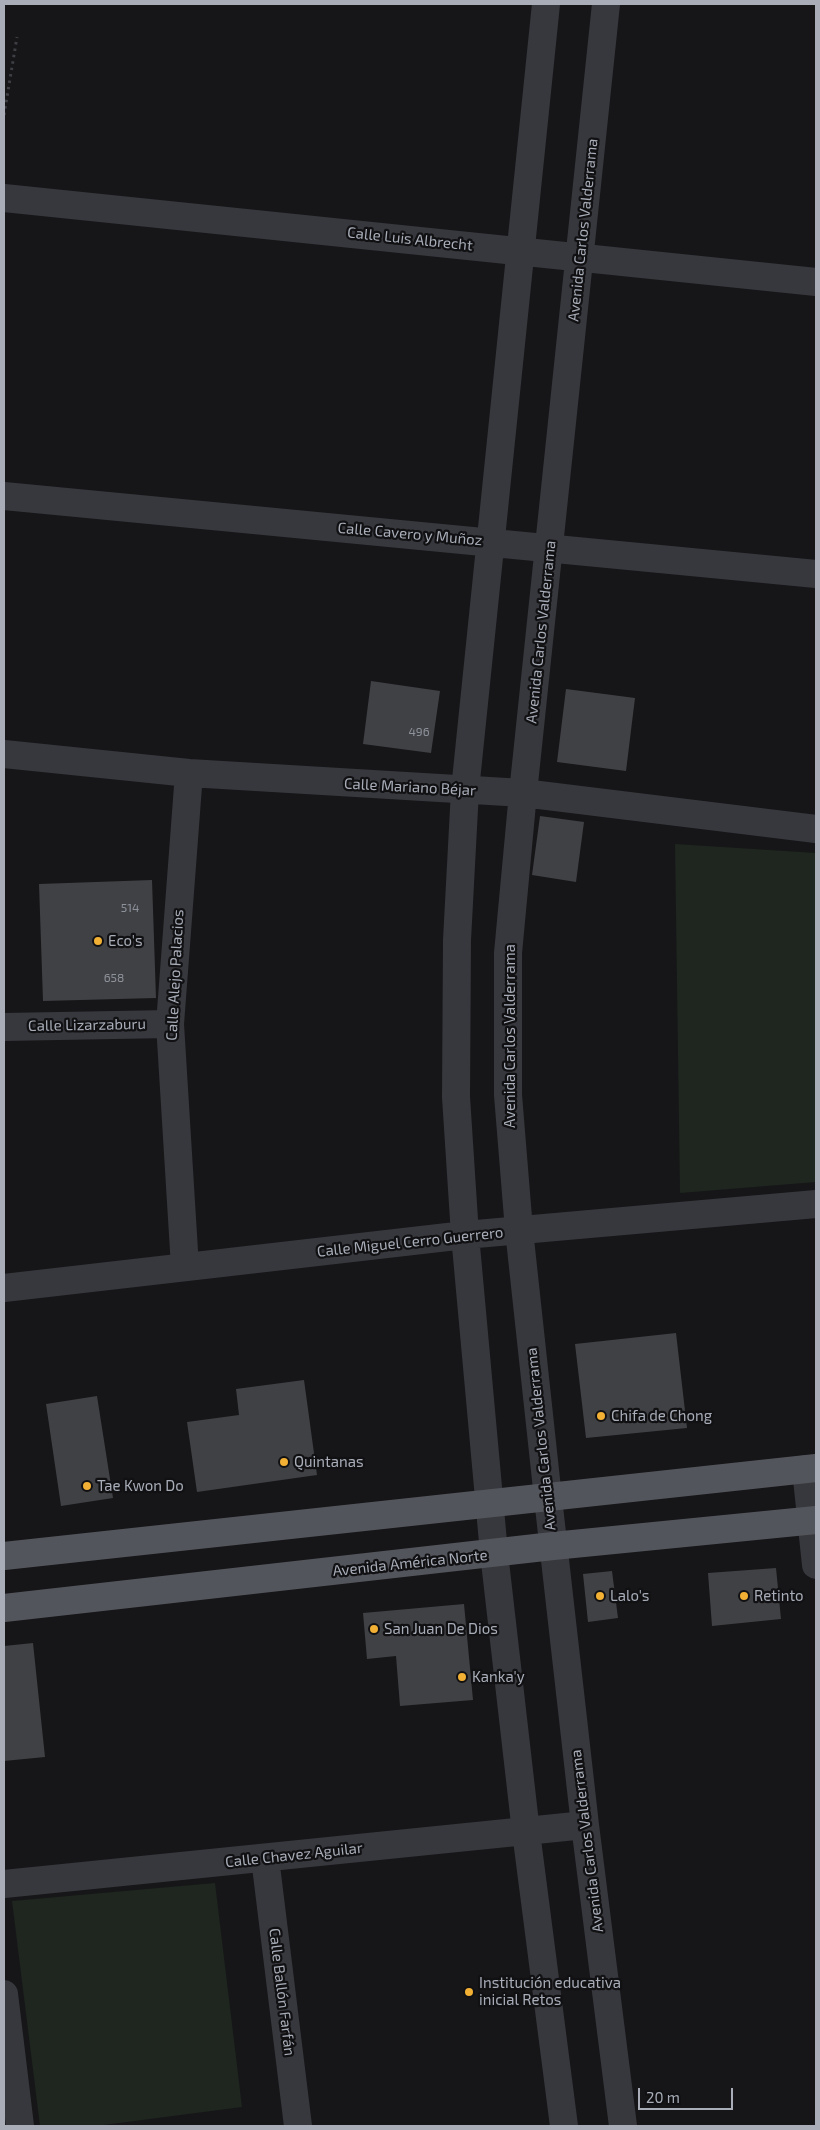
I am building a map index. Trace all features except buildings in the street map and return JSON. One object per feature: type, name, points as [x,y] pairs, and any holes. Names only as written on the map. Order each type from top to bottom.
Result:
[{"type":"main road","points":[[4,1556],[811,1469]]},
{"type":"main road","name":"Avenida América Norte","points":[[4,1608],[553,1546],[814,1520]]},
{"type":"street","points":[[546,4],[465,790],[457,940],[456,1098],[465,1235],[494,1553],[526,1832],[564,2126]]},
{"type":"street","name":"Avenida Carlos Valderrama","points":[[606,4],[523,793],[508,962],[508,1095],[519,1230],[553,1546],[585,1825],[623,2126]]},
{"type":"street","name":"Calle Luis Albrecht","points":[[4,198],[580,256],[816,282]]},
{"type":"street","name":"Calle Cavero y Muñoz","points":[[4,496],[490,541],[816,574]]},
{"type":"street","name":"Calle Mariano Béjar","points":[[4,754],[189,773],[523,793],[816,829]]},
{"type":"street","name":"Calle Alejo Palacios","points":[[185,1267],[170,1024],[189,773]]},
{"type":"street","name":"Calle Lizarzaburu","points":[[4,1027],[170,1024]]},
{"type":"street","name":"Calle Miguel Cerro Guerrero","points":[[4,1288],[465,1235],[816,1204]]},
{"type":"street","points":[[811,1469],[816,1565]]},
{"type":"street","name":"Calle Chavez Aguilar","points":[[4,1884],[585,1825]]},
{"type":"street","name":"Calle Ballón Farfán","points":[[265,1858],[298,2126]]},
{"type":"street","points":[[4,1994],[20,2126]]},
{"type":"path","points":[[4,115],[16,37]]},
{"type":"shaded area","points":[[675,844],[816,853],[816,1182],[680,1193]]},
{"type":"shaded area","points":[[215,1883],[242,2107],[96,2126],[40,2126],[12,1901]]},
{"type":"place","name":"Eco's","points":[[98,941]]},
{"type":"place","name":"Chifa de Chong","points":[[601,1416]]},
{"type":"place","name":"Quintanas","points":[[284,1462]]},
{"type":"place","name":"Tae Kwon Do","points":[[87,1486]]},
{"type":"place","name":"Lalo's","points":[[600,1596]]},
{"type":"place","name":"Retinto","points":[[744,1596]]},
{"type":"place","name":"San Juan De Dios","points":[[374,1629]]},
{"type":"place","name":"Kanka'y","points":[[462,1677]]},
{"type":"place","name":"Institución educativa inicial Retos","points":[[469,1992]]}]
